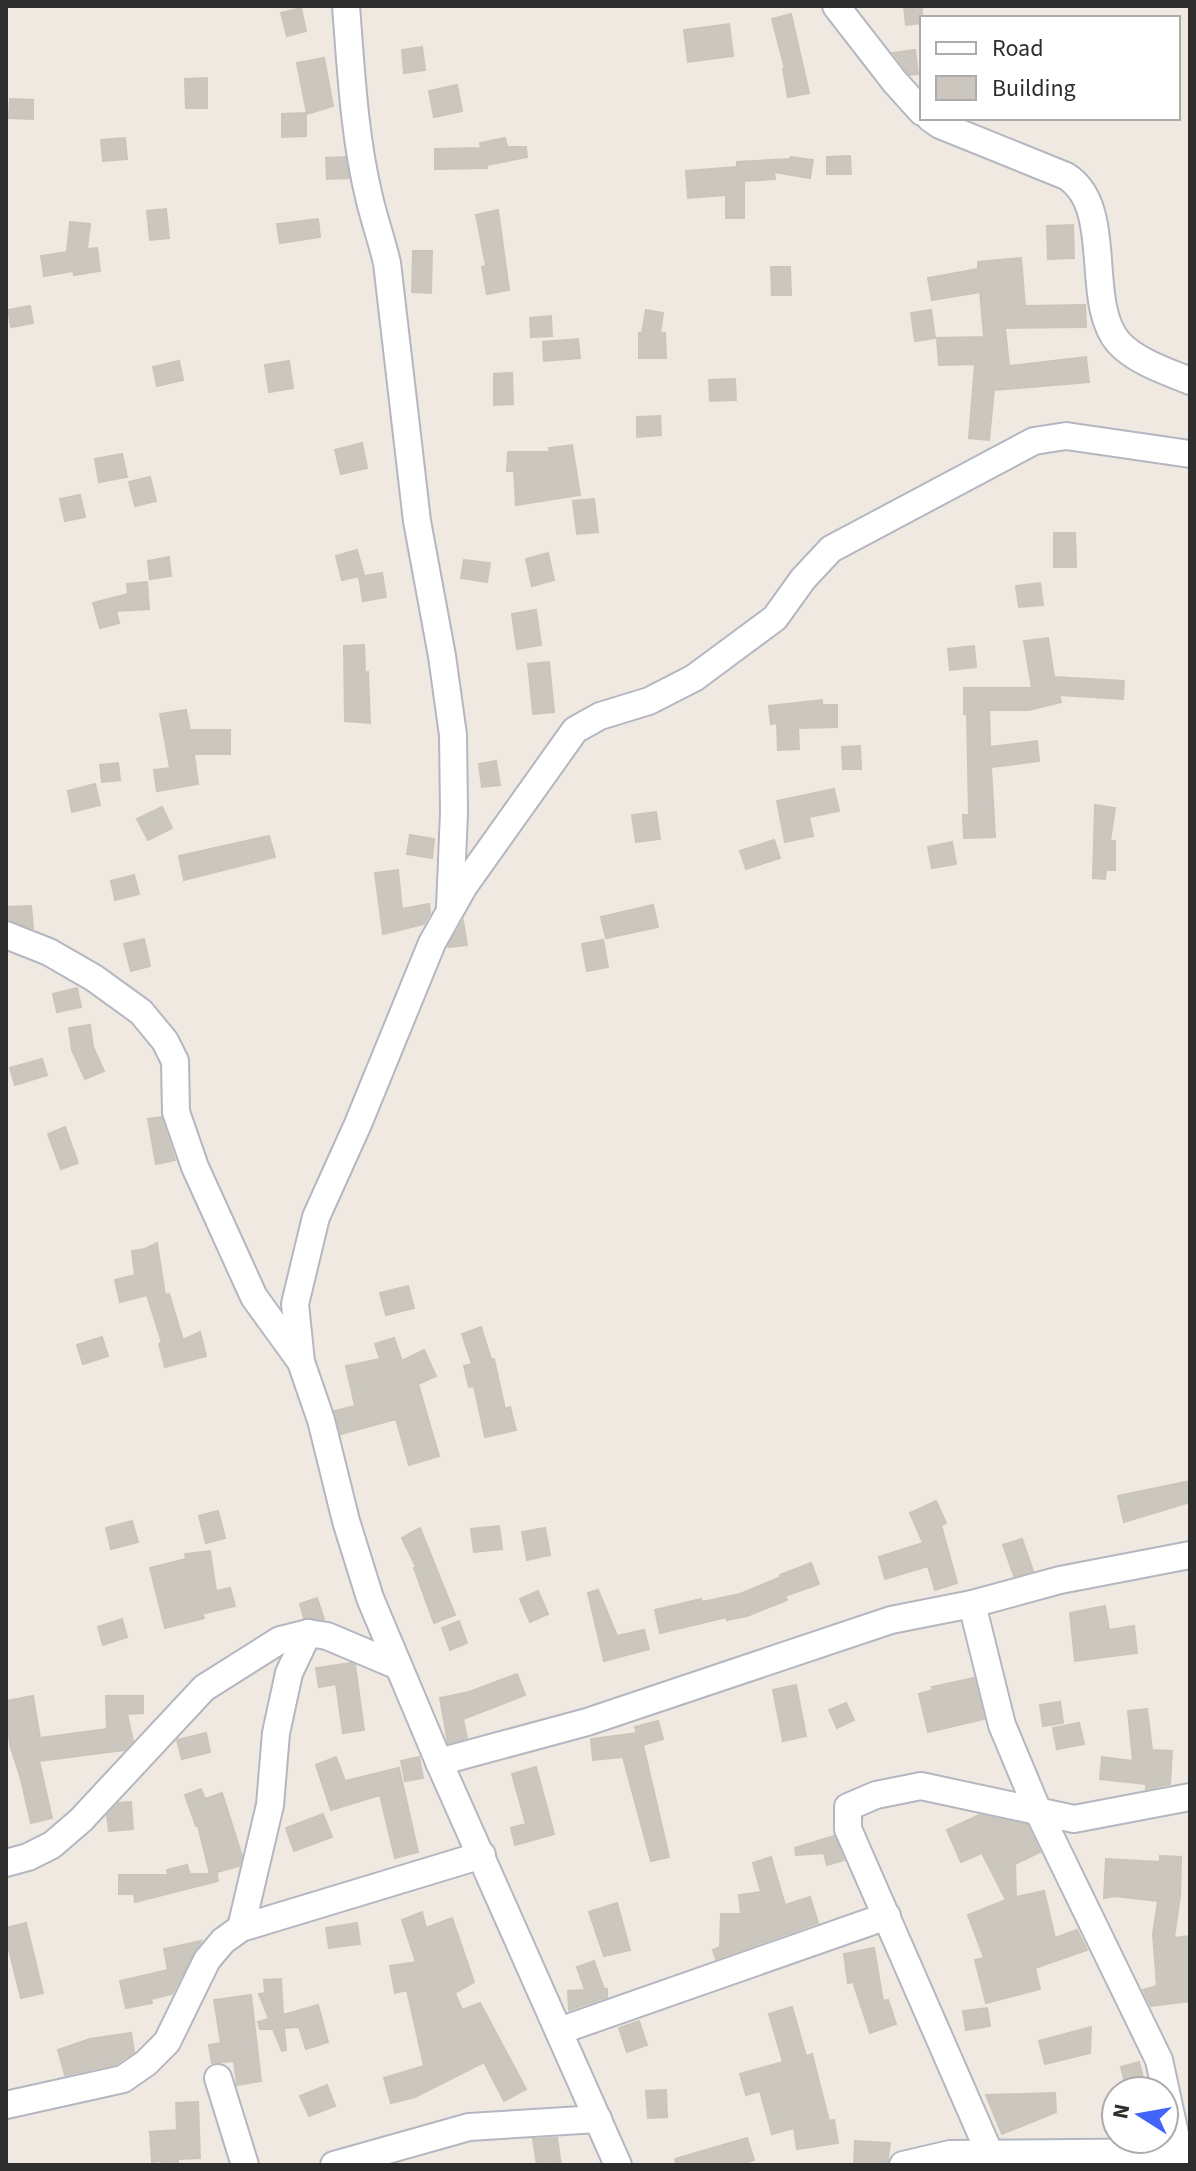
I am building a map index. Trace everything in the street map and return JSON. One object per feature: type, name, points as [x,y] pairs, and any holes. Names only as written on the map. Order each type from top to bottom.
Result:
[{"type":"street","points":[[346,6],[361,158],[387,263],[417,521],[453,735],[454,812],[449,912]]},
{"type":"street","points":[[836,6],[920,110]]},
{"type":"street","points":[[933,120],[1077,183],[1089,202],[1107,318],[1116,339],[1128,351],[1155,367],[1190,381]]},
{"type":"street","points":[[618,2165],[439,1762],[370,1598],[346,1521],[321,1420],[301,1362],[295,1304],[316,1217],[358,1124],[432,943],[464,886],[575,730],[600,716],[649,701],[694,678],[775,618],[803,579],[831,549],[1034,441],[1066,436],[1190,454]]},
{"type":"street","points":[[6,935],[49,952],[94,978],[141,1012],[165,1041],[175,1061],[176,1112],[195,1167],[254,1297],[301,1362]]},
{"type":"street","points":[[439,1762],[587,1722],[891,1620],[972,1604],[1060,1580],[1190,1555]]},
{"type":"street","points":[[903,2165],[950,2154],[990,2159],[1185,2152],[1159,2060],[1038,1811],[1002,1725],[972,1604]]},
{"type":"street","points":[[6,1863],[28,1857],[62,1837],[204,1688],[280,1640],[308,1633],[327,1636],[398,1666]]},
{"type":"street","points":[[241,1928],[270,1805],[276,1733],[289,1673],[308,1633]]},
{"type":"street","points":[[990,2159],[848,1829],[848,1807],[876,1795],[921,1786],[1074,1819],[1190,1797]]},
{"type":"street","points":[[6,2105],[123,2079],[146,2063],[167,2042],[207,1960],[223,1941],[241,1928],[482,1855]]},
{"type":"street","points":[[559,2031],[887,1916]]},
{"type":"street","points":[[218,2078],[245,2165]]},
{"type":"street","points":[[334,2165],[469,2127],[598,2119]]},
{"type":"building","points":[[904,6],[922,6],[920,23],[906,25]]},
{"type":"building","points":[[301,8],[306,31],[287,36],[281,13]]},
{"type":"building","points":[[791,14],[809,93],[788,97],[785,69],[772,19]]},
{"type":"building","points":[[729,24],[733,56],[688,62],[684,30]]},
{"type":"building","points":[[422,47],[425,70],[404,73],[402,50]]},
{"type":"building","points":[[915,50],[918,74],[910,75],[893,53]]},
{"type":"building","points":[[324,58],[333,106],[307,114],[297,63]]},
{"type":"building","points":[[207,78],[207,108],[186,108],[185,79]]},
{"type":"building","points":[[457,85],[462,111],[434,117],[429,91]]},
{"type":"building","points":[[10,99],[33,100],[33,119],[9,118]]},
{"type":"building","points":[[306,113],[306,136],[282,137],[282,114]]},
{"type":"building","points":[[125,138],[127,159],[103,161],[101,140]]},
{"type":"building","points":[[505,138],[507,147],[526,147],[527,157],[487,165],[487,168],[435,169],[435,149],[481,148],[480,143]]},
{"type":"building","points":[[850,156],[851,174],[827,174],[827,157]]},
{"type":"building","points":[[345,157],[349,178],[327,179],[326,158]]},
{"type":"building","points":[[791,157],[813,160],[810,178],[774,172],[775,179],[744,181],[744,218],[726,218],[726,195],[688,198],[686,171],[737,167],[737,162]]},
{"type":"building","points":[[166,209],[169,238],[150,240],[147,211]]},
{"type":"building","points":[[498,210],[509,290],[487,294],[482,267],[486,266],[476,215]]},
{"type":"building","points":[[318,219],[320,237],[280,243],[277,224]]},
{"type":"building","points":[[70,222],[90,224],[87,249],[97,248],[100,271],[74,275],[73,271],[44,276],[41,256],[67,252]]},
{"type":"building","points":[[1073,225],[1074,258],[1048,259],[1047,226]]},
{"type":"building","points":[[413,251],[432,251],[431,293],[412,292]]},
{"type":"building","points":[[1021,258],[1025,306],[1085,305],[1086,327],[1005,328],[1009,366],[1086,357],[1089,382],[994,390],[989,440],[969,438],[975,364],[939,365],[937,338],[984,337],[980,292],[932,300],[928,278],[978,269],[978,262]]},
{"type":"building","points":[[771,267],[790,267],[791,295],[772,295]]},
{"type":"building","points":[[30,306],[33,323],[11,327],[8,310]]},
{"type":"building","points":[[646,310],[663,313],[660,333],[665,333],[666,358],[639,358],[639,333],[642,333]]},
{"type":"building","points":[[931,310],[935,338],[915,341],[911,313]]},
{"type":"building","points":[[551,316],[552,336],[531,337],[530,318]]},
{"type":"building","points":[[578,339],[580,358],[544,361],[543,342]]},
{"type":"building","points":[[179,361],[183,380],[157,386],[153,367]]},
{"type":"building","points":[[289,361],[293,388],[269,392],[265,365]]},
{"type":"building","points":[[512,373],[513,404],[494,405],[494,374]]},
{"type":"building","points":[[735,379],[736,400],[710,401],[709,380]]},
{"type":"building","points":[[660,416],[661,435],[637,437],[637,417]]},
{"type":"building","points":[[362,443],[367,468],[341,474],[335,450]]},
{"type":"building","points":[[572,445],[580,495],[516,505],[514,471],[507,471],[508,452],[550,452],[549,448]]},
{"type":"building","points":[[122,454],[127,477],[99,482],[95,459]]},
{"type":"building","points":[[150,477],[156,501],[135,506],[129,482]]},
{"type":"building","points":[[80,495],[85,517],[65,521],[60,499]]},
{"type":"building","points":[[594,499],[598,532],[577,534],[573,501]]},
{"type":"building","points":[[1054,533],[1075,533],[1076,567],[1054,567]]},
{"type":"building","points":[[357,550],[364,575],[342,580],[336,556]]},
{"type":"building","points":[[548,553],[554,580],[532,586],[526,559]]},
{"type":"building","points":[[169,557],[171,576],[150,579],[148,561]]},
{"type":"building","points":[[464,560],[490,563],[487,582],[461,578]]},
{"type":"building","points":[[382,573],[386,597],[363,601],[359,577]]},
{"type":"building","points":[[147,582],[149,609],[116,611],[119,623],[100,628],[93,603],[128,594],[127,584]]},
{"type":"building","points":[[1040,583],[1043,605],[1019,607],[1016,586]]},
{"type":"building","points":[[536,610],[541,645],[517,649],[512,614]]},
{"type":"building","points":[[1048,638],[1054,677],[1124,681],[1123,699],[1059,695],[1061,702],[1029,710],[989,710],[990,747],[1037,741],[1039,761],[991,767],[995,837],[964,838],[963,815],[969,815],[964,688],[1032,688],[1024,641]]},
{"type":"building","points":[[364,645],[370,723],[345,721],[344,646]]},
{"type":"building","points":[[974,646],[976,667],[950,670],[948,649]]},
{"type":"building","points":[[549,662],[554,712],[533,714],[528,664]]},
{"type":"building","points":[[822,700],[822,705],[837,705],[837,727],[798,728],[799,749],[778,750],[777,723],[771,724],[769,706]]},
{"type":"building","points":[[186,710],[190,730],[230,730],[230,754],[194,754],[198,784],[157,791],[154,770],[170,768],[160,714]]},
{"type":"building","points":[[860,746],[861,769],[843,769],[842,747]]},
{"type":"building","points":[[496,761],[500,785],[482,787],[479,764]]},
{"type":"building","points":[[118,763],[120,780],[102,782],[100,765]]},
{"type":"building","points":[[95,784],[100,805],[72,812],[68,791]]},
{"type":"building","points":[[834,789],[839,811],[809,817],[813,836],[785,842],[777,801]]},
{"type":"building","points":[[1095,805],[1115,808],[1110,841],[1115,841],[1115,870],[1106,870],[1105,879],[1093,878]]},
{"type":"building","points":[[162,807],[172,828],[148,840],[137,819]]},
{"type":"building","points":[[656,812],[660,839],[636,842],[632,815]]},
{"type":"building","points":[[410,835],[434,839],[432,858],[407,854]]},
{"type":"building","points":[[269,836],[275,857],[184,880],[179,856]]},
{"type":"building","points":[[774,840],[780,858],[746,869],[740,851]]},
{"type":"building","points":[[952,842],[956,864],[932,868],[928,847]]},
{"type":"building","points":[[398,870],[402,909],[429,904],[430,913],[424,924],[383,934],[375,873]]},
{"type":"building","points":[[134,875],[139,894],[115,900],[111,881]]},
{"type":"building","points":[[653,905],[658,927],[606,938],[601,917]]},
{"type":"building","points":[[31,906],[33,928],[6,919],[6,907]]},
{"type":"building","points":[[463,921],[467,945],[449,947],[448,946]]},
{"type":"building","points":[[144,939],[150,966],[131,971],[124,944]]},
{"type":"building","points":[[603,940],[608,967],[587,971],[582,944]]},
{"type":"building","points":[[77,988],[81,1007],[57,1012],[53,994]]},
{"type":"building","points":[[90,1025],[93,1047],[104,1071],[85,1079],[72,1050],[69,1028]]},
{"type":"building","points":[[42,1059],[47,1075],[15,1085],[10,1068]]},
{"type":"building","points":[[161,1117],[175,1160],[156,1164],[148,1119]]},
{"type":"building","points":[[65,1127],[78,1163],[61,1169],[48,1134]]},
{"type":"building","points":[[157,1243],[165,1295],[169,1294],[183,1340],[200,1332],[206,1356],[165,1367],[159,1344],[162,1343],[147,1295],[120,1302],[115,1280],[135,1275],[132,1251]]},
{"type":"building","points":[[408,1286],[414,1308],[386,1315],[380,1293]]},
{"type":"building","points":[[481,1327],[491,1359],[494,1359],[505,1409],[510,1407],[516,1430],[485,1437],[474,1386],[469,1387],[464,1366],[472,1364],[462,1334]]},
{"type":"building","points":[[102,1337],[108,1356],[83,1364],[77,1345]]},
{"type":"building","points":[[394,1338],[402,1361],[424,1350],[436,1376],[418,1384],[439,1456],[409,1465],[396,1419],[341,1434],[335,1411],[355,1406],[346,1366],[380,1359],[375,1344]]},
{"type":"building","points":[[1190,1481],[1190,1502],[1124,1522],[1118,1496]]},
{"type":"building","points":[[936,1501],[946,1523],[941,1525],[957,1583],[935,1590],[928,1566],[885,1579],[879,1557],[923,1543],[910,1513]]},
{"type":"building","points":[[218,1511],[225,1538],[206,1543],[199,1516]]},
{"type":"building","points":[[132,1521],[138,1542],[111,1549],[106,1528]]},
{"type":"building","points":[[499,1526],[502,1549],[474,1552],[471,1529]]},
{"type":"building","points":[[420,1528],[455,1615],[434,1623],[416,1567],[402,1538]]},
{"type":"building","points":[[545,1528],[550,1555],[527,1560],[522,1532]]},
{"type":"building","points":[[1022,1539],[1033,1571],[1014,1576],[1003,1545]]},
{"type":"building","points":[[210,1551],[216,1591],[230,1588],[235,1606],[165,1628],[150,1568],[186,1559],[185,1554]]},
{"type":"building","points":[[811,1563],[819,1584],[785,1596],[787,1600],[747,1616],[727,1620],[727,1617],[660,1633],[655,1610],[740,1594]]},
{"type":"building","points":[[598,1590],[617,1636],[644,1630],[649,1649],[604,1661],[588,1593]]},
{"type":"building","points":[[538,1591],[548,1614],[530,1622],[520,1599]]},
{"type":"building","points":[[317,1598],[324,1619],[304,1618],[300,1604]]},
{"type":"building","points":[[1105,1606],[1109,1630],[1134,1626],[1137,1653],[1075,1661],[1070,1613]]},
{"type":"building","points":[[122,1619],[127,1637],[103,1645],[98,1627]]},
{"type":"building","points":[[459,1621],[467,1643],[450,1650],[442,1628]]},
{"type":"building","points":[[355,1665],[364,1730],[343,1733],[336,1684],[319,1687],[316,1668]]},
{"type":"building","points":[[517,1674],[525,1695],[463,1719],[467,1738],[448,1743],[440,1698],[469,1692]]},
{"type":"building","points":[[974,1678],[984,1719],[928,1732],[919,1694],[933,1690],[932,1687]]},
{"type":"building","points":[[796,1685],[806,1736],[783,1741],[773,1690]]},
{"type":"building","points":[[33,1696],[40,1738],[107,1729],[106,1696],[143,1696],[143,1713],[127,1714],[133,1741],[124,1750],[39,1761],[52,1818],[31,1823],[10,1745],[6,1701]]},
{"type":"building","points":[[1060,1702],[1063,1723],[1043,1726],[1040,1705]]},
{"type":"building","points":[[846,1703],[854,1720],[837,1728],[829,1710]]},
{"type":"building","points":[[1147,1709],[1152,1750],[1172,1751],[1170,1784],[1146,1789],[1146,1784],[1100,1779],[1102,1757],[1133,1761],[1128,1711]]},
{"type":"building","points":[[658,1721],[663,1739],[643,1745],[669,1857],[651,1861],[623,1757],[593,1760],[591,1739],[637,1733],[635,1727]]},
{"type":"building","points":[[1079,1723],[1084,1744],[1057,1749],[1053,1728]]},
{"type":"building","points":[[206,1733],[210,1752],[182,1759],[177,1740]]},
{"type":"building","points":[[336,1757],[345,1781],[399,1768],[418,1852],[395,1858],[380,1795],[331,1810],[316,1765]]},
{"type":"building","points":[[419,1757],[423,1778],[405,1781],[401,1761]]},
{"type":"building","points":[[536,1767],[554,1834],[515,1845],[511,1828],[526,1824],[512,1774]]},
{"type":"building","points":[[201,1789],[205,1799],[222,1793],[242,1856],[239,1866],[210,1874],[198,1826],[185,1795]]},
{"type":"building","points":[[131,1802],[133,1829],[109,1831],[107,1815],[119,1803]]},
{"type":"building","points":[[323,1814],[332,1837],[294,1851],[286,1828]]},
{"type":"building","points":[[979,1815],[1027,1825],[1040,1852],[1015,1864],[1016,1897],[1044,1891],[1055,1938],[1077,1930],[1087,1950],[1035,1968],[1040,1989],[986,2003],[975,1960],[984,1958],[968,1915],[1006,1900],[982,1853],[961,1862],[947,1830]]},
{"type":"building","points":[[834,1836],[844,1860],[827,1865],[824,1853],[796,1855],[795,1848]]},
{"type":"building","points":[[1160,1856],[1181,1857],[1174,1938],[1190,1936],[1190,2001],[1151,2006],[1143,1990],[1157,1986],[1153,1934],[1158,1901],[1114,1896],[1104,1898],[1106,1859],[1160,1862]]},
{"type":"building","points":[[771,1857],[785,1905],[810,1897],[818,1923],[716,1959],[713,1950],[720,1947],[721,1914],[741,1914],[739,1895],[761,1892],[753,1863]]},
{"type":"building","points":[[187,1865],[190,1874],[217,1874],[218,1881],[135,1902],[134,1894],[119,1894],[119,1875],[168,1875],[167,1870]]},
{"type":"building","points":[[617,1903],[630,1950],[604,1956],[589,1912]]},
{"type":"building","points":[[422,1912],[426,1928],[452,1918],[474,1982],[455,1993],[462,2010],[480,2003],[526,2089],[504,2101],[484,2062],[415,2097],[391,2103],[384,2078],[424,2066],[407,1990],[395,1993],[390,1966],[416,1962],[402,1920]]},
{"type":"building","points":[[26,1923],[43,1993],[21,1998],[6,1928]]},
{"type":"building","points":[[357,1923],[360,1944],[329,1948],[326,1928]]},
{"type":"building","points":[[201,1941],[172,1994],[151,1999],[152,2003],[126,2008],[120,1981],[168,1970],[164,1949]]},
{"type":"building","points":[[874,1948],[883,2001],[888,2000],[896,2024],[870,2033],[853,1982],[848,1983],[844,1954]]},
{"type":"building","points":[[594,1961],[604,1989],[607,1989],[607,1997],[569,2010],[568,1991],[585,1990],[577,1967]]},
{"type":"building","points":[[281,1979],[283,2015],[318,2005],[328,2042],[306,2049],[299,2027],[284,2028],[286,2050],[282,2051],[273,2029],[260,2029],[258,2022],[269,2019],[259,1994],[265,1993],[264,1980]]},
{"type":"building","points":[[251,1995],[261,2081],[237,2085],[234,2061],[212,2063],[209,2045],[221,2043],[214,2000]]},
{"type":"building","points":[[792,2007],[806,2056],[812,2054],[829,2121],[834,2120],[838,2143],[797,2149],[794,2128],[772,2134],[760,2091],[746,2095],[740,2074],[783,2062],[769,2014]]},
{"type":"building","points":[[987,2008],[990,2026],[966,2030],[963,2011]]},
{"type":"building","points":[[639,2021],[647,2045],[627,2052],[619,2028]]},
{"type":"building","points":[[1091,2027],[1090,2053],[1045,2064],[1039,2041]]},
{"type":"building","points":[[131,2033],[134,2052],[116,2064],[65,2075],[58,2050],[90,2039]]},
{"type":"building","points":[[1139,2062],[1142,2075],[1123,2075],[1121,2067]]},
{"type":"building","points":[[327,2085],[335,2106],[309,2116],[300,2096]]},
{"type":"building","points":[[666,2090],[667,2117],[648,2118],[646,2091]]},
{"type":"building","points":[[1055,2093],[1056,2112],[1002,2134],[986,2095]]},
{"type":"building","points":[[198,2102],[200,2158],[178,2159],[178,2165],[152,2162],[150,2132],[177,2130],[176,2103]]},
{"type":"building","points":[[557,2138],[561,2165],[537,2165],[533,2139]]},
{"type":"building","points":[[747,2138],[754,2160],[740,2165],[676,2165],[675,2159]]},
{"type":"building","points":[[855,2141],[890,2143],[887,2165],[854,2165]]}]
